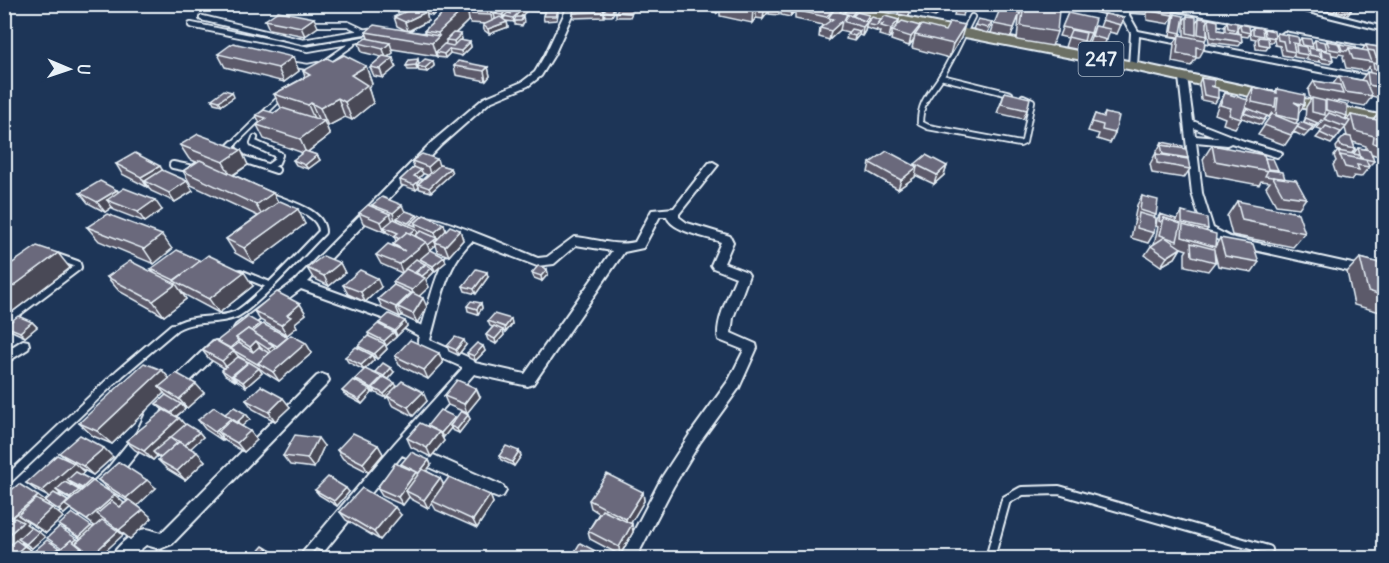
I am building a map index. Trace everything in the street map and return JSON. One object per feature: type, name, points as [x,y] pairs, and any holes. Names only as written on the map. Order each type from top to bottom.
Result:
[{"type":"main road","name":"247","points":[[817,4],[1133,66],[1384,121]]},
{"type":"street","points":[[25,558],[121,463],[142,436],[149,415],[157,404],[222,341],[299,284],[385,204],[436,144],[487,100],[534,76],[554,47],[566,14],[573,4]]},
{"type":"street","points":[[1065,4],[1161,12],[1384,54]]},
{"type":"street","points":[[1281,4],[1382,29]]},
{"type":"street","points":[[1126,10],[1135,33],[1133,66]]},
{"type":"street","points":[[1135,33],[1384,82]]},
{"type":"street","points":[[1183,77],[1197,193],[1210,232],[1227,240],[1384,275]]},
{"type":"street","points":[[1188,122],[1240,143],[1277,154]]},
{"type":"street","points":[[1190,138],[1240,143]]},
{"type":"street","points":[[420,217],[541,263],[550,261],[574,242],[620,249],[639,245],[656,213],[673,213],[684,203],[713,165]]},
{"type":"street","points":[[627,558],[647,518],[694,438],[731,389],[751,348],[724,336],[727,318],[743,275],[717,265],[727,242],[726,238],[683,226],[673,219],[673,213]]},
{"type":"street","points":[[471,236],[456,249],[447,264],[433,315],[425,333],[426,345],[469,364],[470,367],[528,380],[620,249]]},
{"type":"street","points":[[299,284],[397,319],[425,333]]},
{"type":"street","points":[[4,359],[24,345]]},
{"type":"street","points":[[309,558],[400,447],[469,371],[470,367]]},
{"type":"street","points":[[119,558],[139,540],[146,537],[160,542],[165,538],[322,380]]},
{"type":"street","points":[[400,447],[498,491]]},
{"type":"lane","points":[[941,77],[1031,100],[1024,142],[1007,143],[928,127],[920,123],[928,92],[941,77],[966,33],[972,17]]},
{"type":"lane","points":[[202,18],[303,42],[363,31],[385,32]]},
{"type":"lane","points":[[299,22],[348,24],[363,31]]},
{"type":"lane","points":[[191,24],[308,49],[377,36]]},
{"type":"lane","points":[[309,74],[358,41]]},
{"type":"lane","points":[[280,62],[308,67],[327,62]]},
{"type":"lane","points":[[276,170],[241,158],[233,153],[230,147],[284,94]]},
{"type":"lane","points":[[273,110],[276,101]]},
{"type":"lane","points":[[255,138],[253,143],[279,155],[276,162],[269,167]]},
{"type":"lane","points":[[173,165],[201,169]]},
{"type":"lane","points":[[4,483],[159,338],[176,326],[191,320],[234,315],[245,308],[322,232],[322,224],[317,218],[258,191]]},
{"type":"lane","points":[[4,323],[78,267],[77,264],[49,256]]},
{"type":"lane","points":[[234,270],[267,284]]},
{"type":"lane","points":[[990,558],[1006,500],[1022,491],[1059,490],[1268,550]]},
{"type":"building","points":[[453,4],[469,4],[438,33],[424,31]]},
{"type":"building","points":[[484,4],[508,8],[502,15],[495,14],[497,13],[493,10],[478,9]]},
{"type":"building","points":[[517,4],[528,4],[513,18],[504,16],[508,13],[512,14],[509,12]]},
{"type":"building","points":[[531,4],[554,4],[553,8],[529,7]]},
{"type":"building","points":[[727,4],[756,4],[753,9]]},
{"type":"building","points":[[770,4],[780,4],[780,10],[769,10]]},
{"type":"building","points":[[800,4],[814,8],[817,4],[825,6],[826,4],[845,4],[840,12],[847,14],[844,20],[848,14],[867,22],[863,27],[842,21],[831,31],[820,28],[833,19],[828,18],[836,7],[826,17],[795,10]]},
{"type":"building","points":[[927,4],[941,7],[936,13],[923,9]]},
{"type":"building","points":[[1024,4],[1059,10],[1057,32],[1021,26]]},
{"type":"building","points":[[1151,4],[1174,8],[1173,15],[1151,11]]},
{"type":"building","points":[[1327,4],[1338,4],[1337,8]]},
{"type":"building","points":[[1341,4],[1352,6],[1351,11],[1340,9]]},
{"type":"building","points":[[604,5],[603,12],[573,13],[574,7]]},
{"type":"building","points":[[786,6],[795,8],[791,13],[781,10]]},
{"type":"building","points":[[415,7],[426,12],[405,22],[394,17]]},
{"type":"building","points":[[606,7],[614,7],[612,12],[604,11]]},
{"type":"building","points":[[956,7],[965,9],[964,12],[955,10]]},
{"type":"building","points":[[618,8],[632,9],[630,13],[616,12]]},
{"type":"building","points":[[848,8],[856,10],[851,16],[844,13]]},
{"type":"building","points":[[470,9],[493,10],[491,15],[468,14]]},
{"type":"building","points":[[1000,9],[1020,13],[1014,28],[994,24]]},
{"type":"building","points":[[545,10],[558,10],[556,16],[543,16]]},
{"type":"building","points":[[278,11],[314,18],[301,27],[265,20]]},
{"type":"building","points":[[857,12],[869,15],[865,21],[853,16]]},
{"type":"building","points":[[1068,13],[1095,19],[1091,33],[1062,27]]},
{"type":"building","points":[[1105,14],[1124,18],[1121,25],[1102,20]]},
{"type":"building","points":[[1175,14],[1184,16],[1181,33],[1172,31]]},
{"type":"building","points":[[885,16],[899,20],[891,29],[878,23]]},
{"type":"building","points":[[1187,16],[1196,17],[1196,35],[1187,33]]},
{"type":"building","points":[[500,17],[507,22],[488,29],[483,25]]},
{"type":"building","points":[[516,17],[523,17],[521,21],[514,21]]},
{"type":"building","points":[[872,17],[881,20],[876,26],[866,24]]},
{"type":"building","points":[[1199,18],[1207,19],[1207,36],[1198,34]]},
{"type":"building","points":[[978,19],[992,22],[988,28],[975,25]]},
{"type":"building","points":[[1209,19],[1218,21],[1218,30],[1241,34],[1242,42],[1211,37]]},
{"type":"building","points":[[902,21],[920,26],[911,37],[892,31]]},
{"type":"building","points":[[1227,21],[1237,23],[1237,30],[1228,28]]},
{"type":"building","points":[[950,22],[965,25],[953,44],[915,35],[922,25],[945,31]]},
{"type":"building","points":[[1240,24],[1249,26],[1250,33],[1241,31]]},
{"type":"building","points":[[374,25],[439,36],[432,43],[366,32]]},
{"type":"building","points":[[1095,26],[1110,29],[1107,40],[1092,36]]},
{"type":"building","points":[[1253,27],[1262,28],[1263,36],[1253,34]]},
{"type":"building","points":[[851,29],[860,31],[855,36],[847,34]]},
{"type":"building","points":[[1264,29],[1274,31],[1275,38],[1265,36]]},
{"type":"building","points":[[1071,30],[1086,33],[1084,41],[1068,37]]},
{"type":"building","points":[[453,33],[461,34],[454,41],[446,40]]},
{"type":"building","points":[[1277,33],[1287,35],[1288,43],[1288,35],[1298,37],[1299,44],[1293,43],[1295,52],[1285,50],[1283,41],[1278,40]]},
{"type":"building","points":[[1179,35],[1205,40],[1204,49],[1196,47],[1196,57],[1177,53]]},
{"type":"building","points":[[1258,37],[1268,38],[1269,46],[1259,44]]},
{"type":"building","points":[[366,38],[390,43],[383,49],[359,43]]},
{"type":"building","points":[[1301,38],[1311,39],[1313,47],[1303,45]]},
{"type":"building","points":[[459,40],[470,42],[461,51],[449,49],[444,54],[436,52],[444,44],[453,46]]},
{"type":"building","points":[[1315,40],[1325,42],[1327,50],[1316,48]]},
{"type":"building","points":[[1327,41],[1338,43],[1341,51],[1330,49]]},
{"type":"building","points":[[233,43],[293,57],[278,68],[218,54]]},
{"type":"building","points":[[1340,44],[1356,47],[1357,49],[1342,50]]},
{"type":"building","points":[[1296,45],[1306,47],[1308,55],[1297,53]]},
{"type":"building","points":[[1366,45],[1384,48],[1384,58],[1376,57],[1374,51],[1368,50]]},
{"type":"building","points":[[1309,48],[1319,50],[1321,57],[1310,55]]},
{"type":"building","points":[[1349,48],[1368,51],[1372,62],[1353,59]]},
{"type":"building","points":[[1321,50],[1331,52],[1333,60],[1322,58]]},
{"type":"building","points":[[344,55],[366,66],[351,75],[367,85],[345,102],[338,98],[320,108],[311,103],[308,105],[274,94],[310,75],[303,71],[327,58],[333,61]]},
{"type":"building","points":[[383,56],[393,58],[380,69],[370,67]]},
{"type":"building","points":[[418,59],[416,65],[406,66],[409,60]]},
{"type":"building","points":[[425,59],[433,61],[425,68],[417,66]]},
{"type":"building","points":[[458,61],[488,67],[484,71],[454,66]]},
{"type":"building","points":[[1373,63],[1384,65],[1384,71],[1374,69]]},
{"type":"building","points":[[1367,72],[1384,76],[1384,88],[1369,85]]},
{"type":"building","points":[[1339,76],[1365,81],[1372,96],[1345,92]]},
{"type":"building","points":[[1201,78],[1214,80],[1214,87],[1218,88],[1218,98],[1204,95]]},
{"type":"building","points":[[1314,81],[1340,85],[1343,94],[1317,89]]},
{"type":"building","points":[[1253,87],[1277,93],[1277,89],[1305,95],[1304,105],[1294,102],[1299,105],[1298,120],[1276,115],[1278,98],[1276,98],[1275,107],[1252,102]]},
{"type":"building","points":[[224,90],[232,92],[219,101],[212,99]]},
{"type":"building","points":[[1005,92],[1030,98],[1027,110],[1001,104]]},
{"type":"building","points":[[1225,93],[1248,100],[1241,119],[1229,115],[1231,108],[1220,105]]},
{"type":"building","points":[[1312,98],[1325,101],[1325,115],[1312,112]]},
{"type":"building","points":[[1326,100],[1347,105],[1347,116],[1326,110]]},
{"type":"building","points":[[282,108],[324,121],[300,139],[257,125],[266,118],[256,115],[264,110],[274,113]]},
{"type":"building","points":[[1247,108],[1267,116],[1264,120],[1244,113]]},
{"type":"building","points":[[1105,113],[1119,116],[1115,133],[1102,130],[1103,125],[1092,122],[1095,114],[1104,117]]},
{"type":"building","points":[[1329,113],[1350,121],[1346,127],[1324,119]]},
{"type":"building","points":[[1272,114],[1299,125],[1291,135],[1264,125]]},
{"type":"building","points":[[1378,114],[1384,115],[1384,132],[1382,132]]},
{"type":"building","points":[[1351,115],[1377,120],[1382,137],[1376,137],[1384,138],[1384,146],[1373,143],[1374,136],[1355,131]]},
{"type":"building","points":[[1306,118],[1318,123],[1315,126],[1304,122]]},
{"type":"building","points":[[1301,122],[1313,127],[1308,132],[1297,127]]},
{"type":"building","points":[[1326,126],[1341,132],[1335,140],[1320,133]]},
{"type":"building","points":[[198,134],[241,150],[223,162],[180,145]]},
{"type":"building","points":[[1345,136],[1351,137],[1355,149],[1341,146],[1339,142]]},
{"type":"building","points":[[1162,142],[1183,146],[1183,149],[1162,145]]},
{"type":"building","points":[[1161,145],[1186,149],[1188,158],[1163,154]]},
{"type":"building","points":[[1212,145],[1264,155],[1269,171],[1215,161]]},
{"type":"building","points":[[1358,148],[1370,150],[1374,161],[1361,158]]},
{"type":"building","points":[[305,151],[317,155],[305,165],[293,160]]},
{"type":"building","points":[[887,151],[917,167],[901,180],[870,163]]},
{"type":"building","points":[[1338,151],[1359,155],[1360,159],[1340,156]]},
{"type":"building","points":[[135,153],[160,166],[141,177],[116,164]]},
{"type":"building","points":[[422,154],[437,159],[428,167],[412,161]]},
{"type":"building","points":[[1156,154],[1188,159],[1190,169],[1157,163]]},
{"type":"building","points":[[926,155],[947,166],[937,175],[915,164]]},
{"type":"building","points":[[1340,155],[1366,160],[1369,167],[1357,165],[1359,170],[1345,167]]},
{"type":"building","points":[[1265,158],[1273,159],[1278,170],[1268,169]]},
{"type":"building","points":[[200,160],[273,193],[256,205],[183,171]]},
{"type":"building","points":[[440,165],[450,168],[429,188],[418,184]]},
{"type":"building","points":[[414,167],[421,170],[414,176],[421,179],[414,185],[400,180]]},
{"type":"building","points":[[162,170],[187,181],[169,193],[145,181]]},
{"type":"building","points":[[1268,170],[1283,172],[1285,179],[1265,176]]},
{"type":"building","points":[[1273,177],[1296,180],[1306,198],[1283,195]]},
{"type":"building","points":[[100,181],[117,190],[97,202],[80,193]]},
{"type":"building","points":[[124,188],[155,200],[138,212],[107,200]]},
{"type":"building","points":[[1142,196],[1158,200],[1156,215],[1140,210]]},
{"type":"building","points":[[382,197],[402,205],[393,213],[372,205]]},
{"type":"building","points":[[280,201],[298,209],[244,248],[226,239]]},
{"type":"building","points":[[1237,201],[1298,213],[1305,233],[1242,220]]},
{"type":"building","points":[[368,205],[390,214],[381,222],[359,213]]},
{"type":"building","points":[[406,211],[417,215],[408,223],[397,218]]},
{"type":"building","points":[[1182,212],[1207,218],[1208,229],[1182,223]]},
{"type":"building","points":[[1139,213],[1156,218],[1154,233],[1137,228]]},
{"type":"building","points":[[107,214],[162,235],[144,249],[87,227]]},
{"type":"building","points":[[1160,214],[1176,219],[1176,222],[1164,218],[1161,222],[1159,221]]},
{"type":"building","points":[[420,215],[423,216],[415,223],[416,226],[410,224]]},
{"type":"building","points":[[424,215],[444,224],[435,232],[415,223]]},
{"type":"building","points":[[1164,218],[1181,224],[1177,241],[1160,235]]},
{"type":"building","points":[[394,219],[416,229],[409,234],[407,232],[399,239],[394,236],[398,233],[384,227]]},
{"type":"building","points":[[1183,225],[1216,234],[1215,247],[1182,237]]},
{"type":"building","points":[[450,226],[460,230],[445,246],[435,242]]},
{"type":"building","points":[[421,231],[437,238],[428,245],[415,236]]},
{"type":"building","points":[[407,232],[426,242],[399,264],[376,255],[388,244],[405,251],[393,244]]},
{"type":"building","points":[[1165,237],[1181,248],[1167,257],[1151,246]]},
{"type":"building","points":[[1220,238],[1253,244],[1259,262],[1225,256]]},
{"type":"building","points":[[1191,243],[1214,249],[1215,262],[1192,256]]},
{"type":"building","points":[[37,246],[58,253],[4,293],[4,269]]},
{"type":"building","points":[[177,250],[201,261],[174,280],[151,269]]},
{"type":"building","points":[[431,250],[444,257],[433,266],[420,259]]},
{"type":"building","points":[[208,255],[244,272],[209,299],[174,281]]},
{"type":"building","points":[[323,256],[340,263],[324,276],[307,268]]},
{"type":"building","points":[[1360,258],[1384,264],[1384,296],[1368,291]]},
{"type":"building","points":[[416,259],[425,264],[414,273],[405,269]]},
{"type":"building","points":[[130,261],[176,284],[153,301],[107,277]]},
{"type":"building","points":[[426,264],[432,268],[422,276],[416,273]]},
{"type":"building","points":[[538,266],[547,269],[541,276],[532,273]]},
{"type":"building","points":[[406,269],[425,278],[412,290],[393,282]]},
{"type":"building","points":[[476,269],[487,272],[474,289],[463,286]]},
{"type":"building","points":[[360,270],[377,278],[361,292],[343,285]]},
{"type":"building","points":[[394,285],[411,293],[396,307],[378,299]]},
{"type":"building","points":[[277,292],[300,304],[287,315],[291,317],[281,325],[254,311]]},
{"type":"building","points":[[413,293],[423,298],[413,314],[398,307]]},
{"type":"building","points":[[471,301],[481,303],[477,309],[467,306]]},
{"type":"building","points":[[389,314],[405,321],[395,331],[379,323]]},
{"type":"building","points":[[494,314],[511,319],[505,327],[488,321]]},
{"type":"building","points":[[18,316],[32,322],[20,332],[5,326]]},
{"type":"building","points":[[248,317],[260,324],[236,338],[238,341],[230,348],[217,341]]},
{"type":"building","points":[[263,324],[288,337],[277,346],[269,343],[253,332]]},
{"type":"building","points":[[378,324],[394,332],[384,341],[368,333]]},
{"type":"building","points":[[494,326],[503,330],[495,339],[486,335]]},
{"type":"building","points":[[248,329],[273,345],[268,349],[256,341],[250,347],[236,338]]},
{"type":"building","points":[[291,335],[306,343],[273,372],[258,363]]},
{"type":"building","points":[[368,336],[385,344],[374,354],[358,346]]},
{"type":"building","points":[[455,337],[464,340],[456,350],[447,346]]},
{"type":"building","points":[[215,340],[234,351],[222,361],[202,350]]},
{"type":"building","points":[[410,340],[439,353],[424,370],[395,356]]},
{"type":"building","points":[[239,343],[253,352],[259,347],[269,353],[258,363],[259,365],[231,349]]},
{"type":"building","points":[[477,343],[483,346],[474,356],[467,353]]},
{"type":"building","points":[[356,347],[372,355],[361,365],[345,357]]},
{"type":"building","points":[[238,357],[248,362],[231,376],[222,370]]},
{"type":"building","points":[[249,362],[259,368],[243,382],[233,376]]},
{"type":"building","points":[[144,363],[162,370],[97,431],[79,423]]},
{"type":"building","points":[[383,363],[391,368],[384,376],[375,372]]},
{"type":"building","points":[[365,369],[382,377],[371,388],[355,379]]},
{"type":"building","points":[[176,373],[196,384],[179,399],[159,387]]},
{"type":"building","points":[[384,377],[395,383],[384,394],[373,388]]},
{"type":"building","points":[[353,380],[370,389],[359,400],[342,391]]},
{"type":"building","points":[[457,380],[476,388],[464,404],[444,396]]},
{"type":"building","points":[[402,381],[423,392],[408,407],[387,396]]},
{"type":"building","points":[[261,386],[283,398],[269,412],[246,400]]},
{"type":"building","points":[[166,395],[181,404],[171,413],[156,404]]},
{"type":"building","points":[[214,407],[231,418],[215,432],[198,420]]},
{"type":"building","points":[[234,407],[246,414],[237,422],[225,414]]},
{"type":"building","points":[[164,410],[179,418],[144,451],[126,441]]},
{"type":"building","points":[[440,410],[455,417],[441,433],[427,426]]},
{"type":"building","points":[[461,411],[468,415],[457,429],[450,426]]},
{"type":"building","points":[[231,420],[250,431],[237,443],[218,432]]},
{"type":"building","points":[[420,423],[439,432],[427,448],[407,438]]},
{"type":"building","points":[[186,424],[199,432],[185,445],[171,437]]},
{"type":"building","points":[[353,433],[378,445],[363,463],[337,450]]},
{"type":"building","points":[[80,435],[104,448],[83,466],[59,453]]},
{"type":"building","points":[[295,435],[318,438],[307,459],[283,456]]},
{"type":"building","points":[[170,438],[177,443],[161,458],[153,452]]},
{"type":"building","points":[[179,442],[197,452],[177,471],[158,460]]},
{"type":"building","points":[[506,446],[519,451],[512,462],[499,456]]},
{"type":"building","points":[[411,452],[429,460],[419,473],[401,464]]},
{"type":"building","points":[[57,455],[74,463],[42,491],[26,483]]},
{"type":"building","points":[[119,462],[147,480],[126,498],[98,480]]},
{"type":"building","points":[[395,463],[416,472],[398,497],[377,488]]},
{"type":"building","points":[[422,469],[440,478],[424,500],[406,491]]},
{"type":"building","points":[[76,472],[91,480],[82,488],[67,480]]},
{"type":"building","points":[[607,474],[643,492],[626,519],[589,500]]},
{"type":"building","points":[[328,477],[346,488],[334,501],[315,490]]},
{"type":"building","points":[[449,477],[490,495],[473,520],[432,501]]},
{"type":"building","points":[[93,481],[115,495],[87,520],[65,505]]},
{"type":"building","points":[[65,482],[79,490],[70,498],[56,490]]},
{"type":"building","points":[[19,484],[38,496],[12,517],[4,512],[4,496]]},
{"type":"building","points":[[362,488],[395,507],[374,532],[340,512]]},
{"type":"building","points":[[54,493],[68,501],[59,510],[45,501]]},
{"type":"building","points":[[36,499],[52,508],[34,525],[18,515]]},
{"type":"building","points":[[129,500],[143,510],[119,530],[97,514],[112,501],[120,507]]},
{"type":"building","points":[[602,510],[632,524],[619,547],[588,531]]},
{"type":"building","points":[[72,513],[91,526],[79,537],[59,525]]},
{"type":"building","points":[[8,518],[12,520],[15,518],[23,522],[4,539],[4,521]]},
{"type":"building","points":[[102,520],[118,531],[92,555],[76,543]]},
{"type":"building","points":[[31,527],[39,532],[26,544],[18,539]]},
{"type":"building","points":[[59,527],[77,539],[73,542],[71,540],[62,548],[47,538]]},
{"type":"building","points":[[16,540],[24,546],[11,558],[4,553],[4,550]]},
{"type":"building","points":[[47,540],[59,548],[47,558],[38,558],[32,553]]},
{"type":"building","points":[[71,540],[87,553],[81,558],[50,558]]},
{"type":"building","points":[[580,543],[605,556],[604,558],[571,558]]},
{"type":"building","points":[[263,546],[283,558],[252,558]]},
{"type":"building","points":[[158,549],[178,558],[150,558]]},
{"type":"building","points":[[316,549],[335,558],[308,558]]}]
